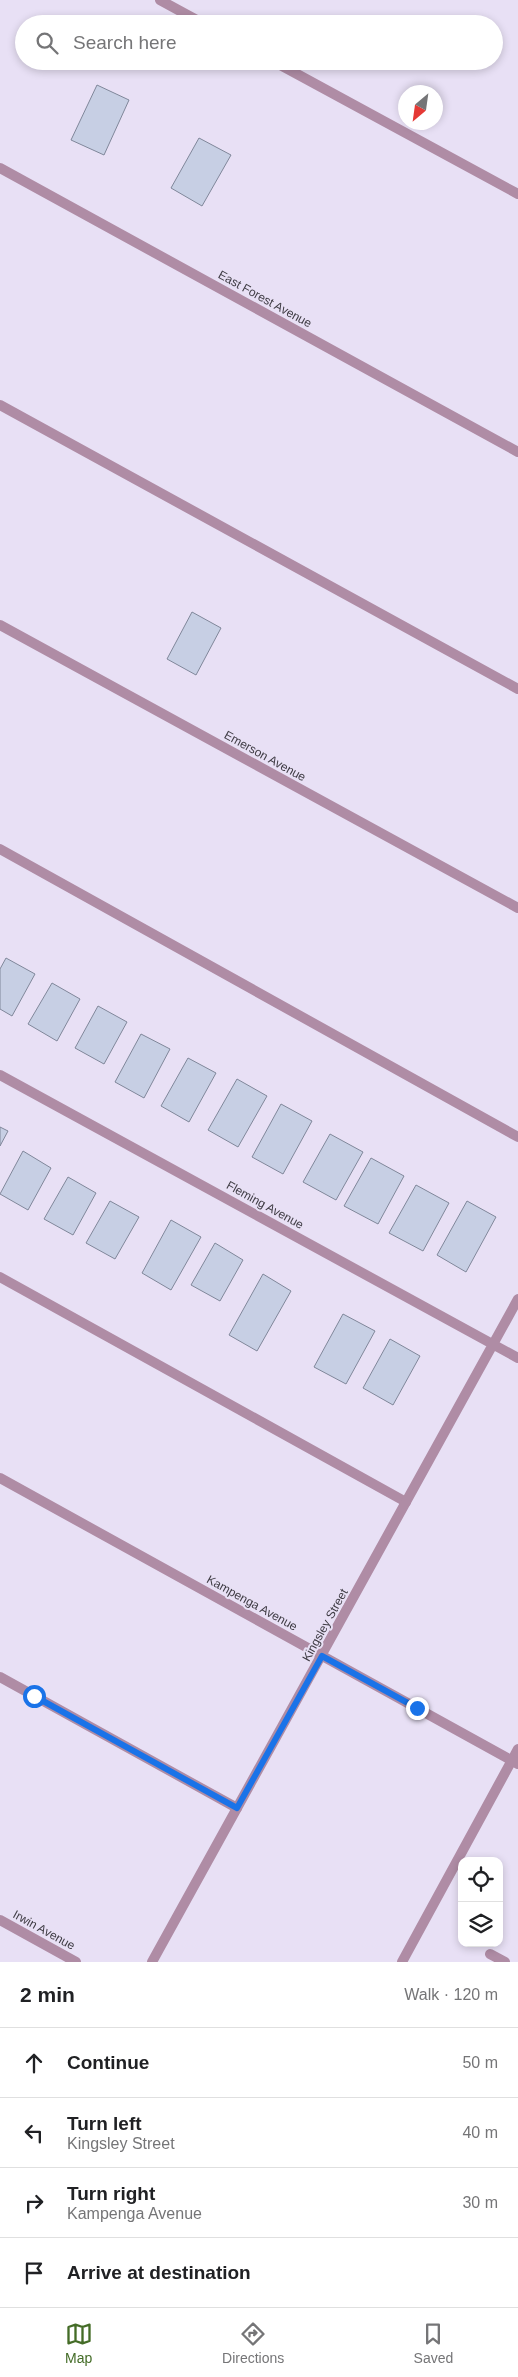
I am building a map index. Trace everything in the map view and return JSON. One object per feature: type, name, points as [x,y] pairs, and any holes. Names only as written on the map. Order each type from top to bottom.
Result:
[{"type":"street","points":[[160,0],[188,15]]},
{"type":"street","points":[[290,70],[518,194]]},
{"type":"street","name":"East Forest Avenue","points":[[0,168],[518,452]]},
{"type":"street","points":[[0,405],[518,689]]},
{"type":"street","name":"Emerson Avenue","points":[[0,625],[518,908]]},
{"type":"street","points":[[0,849],[518,1137]]},
{"type":"street","name":"Fleming Avenue","points":[[0,1075],[518,1358]]},
{"type":"street","points":[[0,1277],[406,1502]]},
{"type":"street","name":"Kingsley Street","points":[[152,1962],[518,1299]]},
{"type":"street","name":"Kampenga Avenue","points":[[0,1478],[515,1762]]},
{"type":"street","points":[[0,1677],[237,1808]]},
{"type":"street","points":[[402,1962],[515,1762],[518,1749]]},
{"type":"street","name":"Irwin Avenue","points":[[0,1920],[76,1962]]},
{"type":"street","points":[[490,1954],[504,1962]]},
{"type":"building","points":[[97,85],[129,100],[104,155],[71,140]]},
{"type":"building","points":[[199,138],[231,155],[202,206],[171,188]]},
{"type":"building","points":[[192,612],[221,628],[196,675],[167,659]]},
{"type":"building","points":[[6,958],[35,974],[12,1016],[0,1009],[0,969]]},
{"type":"building","points":[[52,983],[80,999],[57,1041],[28,1024]]},
{"type":"building","points":[[98,1006],[127,1022],[104,1064],[75,1048]]},
{"type":"building","points":[[141,1034],[170,1049],[144,1098],[115,1082]]},
{"type":"building","points":[[188,1058],[216,1073],[189,1122],[161,1106]]},
{"type":"building","points":[[237,1079],[267,1096],[238,1147],[208,1130]]},
{"type":"building","points":[[281,1104],[312,1121],[283,1174],[252,1157]]},
{"type":"building","points":[[0,1127],[8,1131],[0,1146]]},
{"type":"building","points":[[330,1134],[363,1152],[336,1200],[303,1182]]},
{"type":"building","points":[[23,1151],[51,1168],[28,1210],[0,1194]]},
{"type":"building","points":[[371,1158],[404,1176],[378,1224],[344,1206]]},
{"type":"building","points":[[68,1177],[96,1193],[73,1235],[44,1219]]},
{"type":"building","points":[[416,1185],[449,1203],[423,1251],[389,1233]]},
{"type":"building","points":[[110,1201],[139,1217],[115,1259],[86,1243]]},
{"type":"building","points":[[467,1201],[496,1217],[466,1272],[437,1255]]},
{"type":"building","points":[[171,1220],[201,1237],[171,1290],[142,1273]]},
{"type":"building","points":[[215,1243],[243,1260],[220,1301],[191,1285]]},
{"type":"building","points":[[263,1274],[291,1291],[257,1351],[229,1335]]},
{"type":"building","points":[[343,1314],[375,1331],[346,1384],[314,1367]]},
{"type":"building","points":[[390,1339],[420,1356],[393,1405],[363,1388]]},
{"type":"route","points":[[34,1696],[237,1808],[322,1656],[417,1708]]}]
